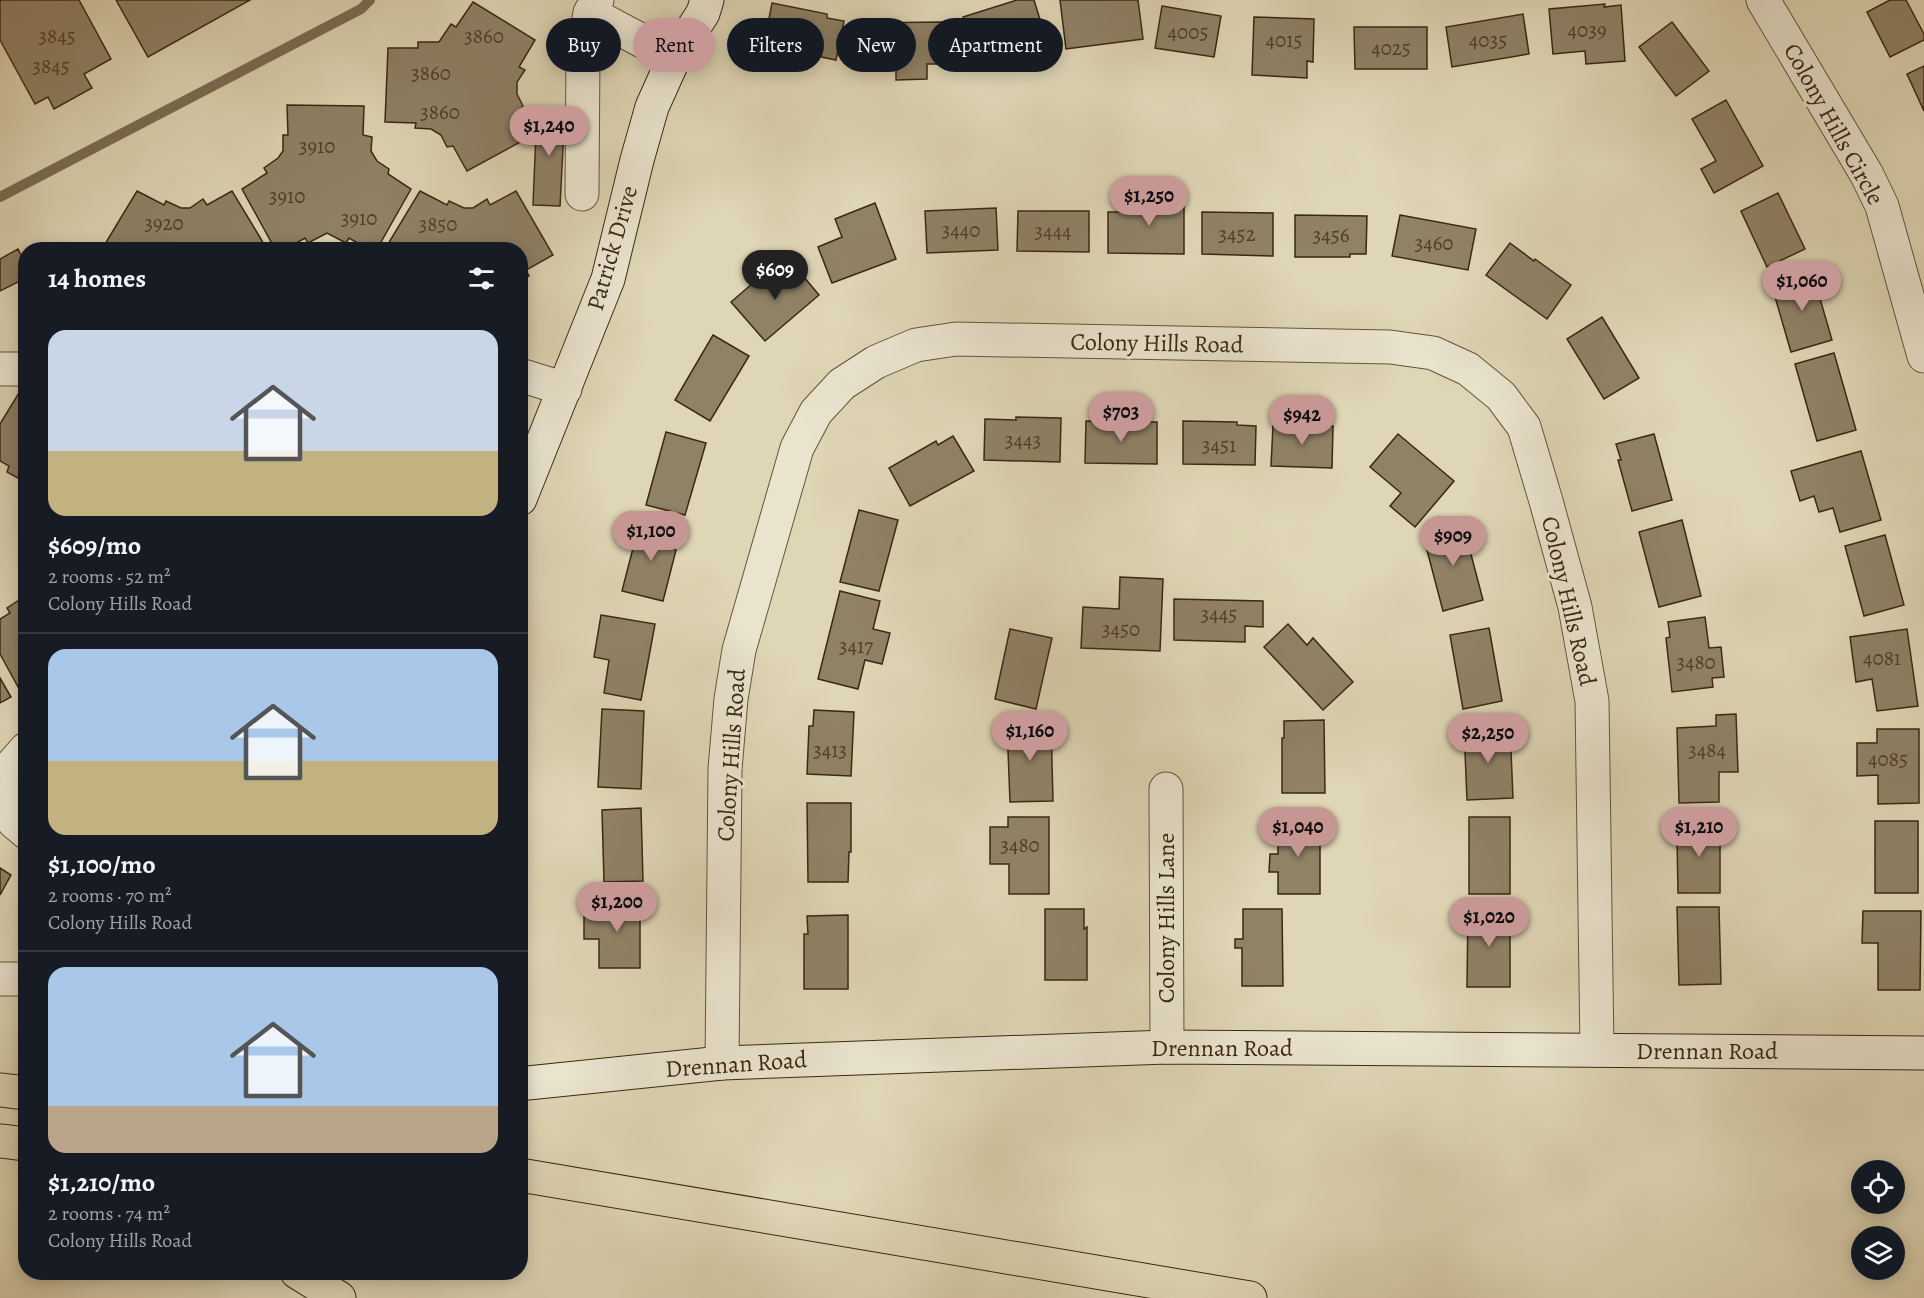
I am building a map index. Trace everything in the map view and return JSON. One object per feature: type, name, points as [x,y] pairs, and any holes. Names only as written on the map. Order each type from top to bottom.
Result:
[{"type":"highway","points":[[0,1090],[18,1092]]},
{"type":"highway","points":[[0,1141],[18,1143]]},
{"type":"highway","points":[[528,1176],[1250,1298]]},
{"type":"highway","points":[[310,1280],[339,1298]]},
{"type":"street","name":"Patrick Drive","points":[[699,18],[707,0]]},
{"type":"street","name":"Colony Hills Circle","points":[[1763,0],[1867,175],[1882,206],[1924,356]]},
{"type":"street","points":[[582,194],[584,52],[594,7],[633,32]]},
{"type":"street","name":"Patrick Drive","points":[[528,480],[609,279],[649,118],[668,72]]},
{"type":"street","name":"Colony Hills Road","points":[[722,1063],[725,769],[731,699],[739,650],[797,448],[816,412],[842,384],[876,362],[916,345],[956,339],[1390,347],[1433,353],[1468,369],[1501,396],[1524,427],[1543,490],[1575,607],[1592,701],[1597,1050]]},
{"type":"street","points":[[0,369],[18,369]]},
{"type":"street","points":[[528,377],[566,389]]},
{"type":"street","points":[[18,759],[11,766],[8,795],[14,822],[18,825]]},
{"type":"street","name":"Colony Hills Lane","points":[[1166,789],[1167,1047]]},
{"type":"street","points":[[0,979],[18,979]]},
{"type":"street","name":"Drennan Road","points":[[528,1083],[722,1063],[1167,1047],[1924,1053]]},
{"type":"building","points":[[0,0],[79,0],[111,59],[84,74],[92,88],[54,109],[48,97],[35,104],[0,40]]},
{"type":"building","points":[[116,0],[250,0],[148,57]]},
{"type":"building","points":[[1017,0],[1034,0],[1040,18],[963,18]]},
{"type":"building","points":[[1060,0],[1138,0],[1143,39],[1066,49]]},
{"type":"building","points":[[1890,0],[1906,0],[1924,34],[1924,40],[1890,57],[1867,12]]},
{"type":"building","points":[[473,2],[535,40],[519,67],[525,70],[517,82],[517,94],[523,106],[518,111],[533,135],[467,171],[453,146],[447,147],[441,135],[431,129],[415,128],[416,123],[385,122],[388,48],[418,48],[418,42],[439,42],[451,24],[456,27]]},
{"type":"building","points":[[772,3],[827,14],[827,18],[836,20],[836,60],[824,58],[824,18],[769,18]]},
{"type":"building","points":[[1605,4],[1604,7],[1621,5],[1625,61],[1586,64],[1585,51],[1553,54],[1549,9]]},
{"type":"building","points":[[1162,6],[1221,16],[1214,57],[1155,48]]},
{"type":"building","points":[[1523,14],[1529,54],[1452,67],[1446,27]]},
{"type":"building","points":[[1254,17],[1314,19],[1313,62],[1307,61],[1307,78],[1252,75]]},
{"type":"building","points":[[916,22],[928,22],[927,79],[896,80],[896,72],[916,72]]},
{"type":"building","points":[[1672,22],[1709,71],[1676,96],[1639,47]]},
{"type":"building","points":[[1354,27],[1427,27],[1427,69],[1355,69]]},
{"type":"building","points":[[1924,66],[1924,111],[1907,74]]},
{"type":"building","points":[[1726,100],[1763,166],[1714,193],[1701,169],[1716,161],[1692,119]]},
{"type":"building","points":[[287,105],[364,106],[363,135],[372,137],[371,151],[377,161],[389,169],[388,174],[411,189],[381,242],[356,242],[349,238],[344,242],[327,233],[310,242],[305,238],[298,242],[271,242],[242,189],[267,173],[264,168],[278,158],[283,151],[283,135],[288,135]]},
{"type":"building","points":[[537,108],[565,109],[560,206],[533,205]]},
{"type":"building","points":[[137,191],[164,205],[166,201],[181,208],[190,208],[203,199],[207,205],[232,191],[263,242],[106,242]]},
{"type":"building","points":[[420,191],[447,205],[449,201],[464,208],[473,208],[487,199],[490,205],[516,191],[553,255],[528,269],[528,242],[389,242]]},
{"type":"building","points":[[1778,193],[1805,249],[1767,267],[1741,211]]},
{"type":"building","points":[[1138,196],[1184,196],[1184,254],[1108,253],[1108,212],[1138,212]]},
{"type":"building","points":[[875,203],[896,259],[832,283],[818,247],[842,237],[835,219]]},
{"type":"building","points":[[996,208],[998,250],[927,253],[925,211]]},
{"type":"building","points":[[1018,211],[1089,211],[1089,252],[1017,251]]},
{"type":"building","points":[[1202,212],[1273,213],[1273,256],[1202,254]]},
{"type":"building","points":[[1295,215],[1367,216],[1366,254],[1350,254],[1350,257],[1295,257]]},
{"type":"building","points":[[1400,215],[1476,229],[1468,270],[1392,256]]},
{"type":"building","points":[[1510,243],[1571,285],[1547,319],[1486,275]]},
{"type":"building","points":[[18,249],[18,282],[0,291],[0,259]]},
{"type":"building","points":[[793,264],[819,295],[765,341],[731,302],[760,277],[768,286]]},
{"type":"building","points":[[1812,271],[1832,340],[1791,352],[1771,283]]},
{"type":"building","points":[[1602,317],[1639,378],[1604,399],[1567,339]]},
{"type":"building","points":[[713,335],[749,356],[710,421],[675,400]]},
{"type":"building","points":[[1834,353],[1856,430],[1817,441],[1795,364]]},
{"type":"building","points":[[18,395],[18,478],[7,472],[9,466],[0,461],[0,424]]},
{"type":"building","points":[[1016,417],[1061,418],[1060,462],[984,460],[985,419],[1016,420]]},
{"type":"building","points":[[1086,421],[1157,422],[1157,464],[1085,463]]},
{"type":"building","points":[[1183,421],[1237,422],[1237,425],[1256,426],[1255,465],[1183,464]]},
{"type":"building","points":[[1273,425],[1333,426],[1332,468],[1271,466]]},
{"type":"building","points":[[666,432],[706,443],[685,515],[646,505]]},
{"type":"building","points":[[1398,434],[1454,481],[1415,527],[1390,506],[1401,493],[1370,467]]},
{"type":"building","points":[[1654,434],[1672,500],[1632,511],[1616,444]]},
{"type":"building","points":[[953,436],[974,471],[910,506],[889,468],[936,441],[938,445]]},
{"type":"building","points":[[1861,451],[1881,520],[1840,532],[1833,508],[1819,512],[1814,496],[1800,501],[1791,471]]},
{"type":"building","points":[[859,510],[898,520],[879,591],[840,582]]},
{"type":"building","points":[[1682,520],[1701,596],[1659,607],[1639,532]]},
{"type":"building","points":[[640,521],[678,531],[674,549],[676,550],[663,601],[622,591]]},
{"type":"building","points":[[1463,524],[1483,600],[1443,611],[1423,535]]},
{"type":"building","points":[[1885,535],[1904,605],[1864,616],[1845,546]]},
{"type":"building","points":[[1120,577],[1163,579],[1160,651],[1081,648],[1083,607],[1119,609]]},
{"type":"building","points":[[840,591],[880,601],[873,629],[890,633],[882,664],[865,660],[858,689],[818,679]]},
{"type":"building","points":[[1174,599],[1263,601],[1263,627],[1245,626],[1245,642],[1174,640]]},
{"type":"building","points":[[18,601],[18,687],[0,654],[0,619],[10,613],[7,608]]},
{"type":"building","points":[[601,615],[655,624],[641,700],[604,693],[609,660],[594,657]]},
{"type":"building","points":[[1705,617],[1709,648],[1721,647],[1724,677],[1712,678],[1713,687],[1672,692],[1666,638],[1670,637],[1668,622]]},
{"type":"building","points":[[1288,624],[1307,645],[1313,638],[1353,682],[1323,710],[1264,647]]},
{"type":"building","points":[[1489,628],[1502,701],[1463,709],[1450,635]]},
{"type":"building","points":[[1010,629],[1052,638],[1036,709],[995,699]]},
{"type":"building","points":[[1907,629],[1918,706],[1877,711],[1872,679],[1856,682],[1850,637]]},
{"type":"building","points":[[0,678],[11,697],[0,703]]},
{"type":"building","points":[[602,709],[644,711],[641,789],[598,787]]},
{"type":"building","points":[[814,710],[854,712],[851,776],[807,774],[809,726],[813,726]]},
{"type":"building","points":[[1736,714],[1738,772],[1719,772],[1719,802],[1679,803],[1677,728],[1716,726],[1716,715]]},
{"type":"building","points":[[1324,720],[1325,793],[1282,793],[1284,721]]},
{"type":"building","points":[[1051,723],[1053,801],[1010,802],[1007,724]]},
{"type":"building","points":[[1510,727],[1513,798],[1467,800],[1464,729]]},
{"type":"building","points":[[1877,729],[1919,729],[1919,803],[1878,804],[1878,775],[1857,776],[1857,743],[1877,743]]},
{"type":"building","points":[[807,803],[851,803],[851,852],[849,852],[848,882],[808,882]]},
{"type":"building","points":[[641,808],[643,881],[604,882],[602,810]]},
{"type":"building","points":[[1008,817],[1049,817],[1049,894],[1009,894],[1009,864],[990,864],[990,827],[1008,827]]},
{"type":"building","points":[[1469,817],[1510,817],[1510,894],[1469,894]]},
{"type":"building","points":[[1875,821],[1918,821],[1918,893],[1875,893]]},
{"type":"building","points":[[1278,822],[1320,822],[1320,894],[1278,894],[1278,872],[1269,872],[1270,854],[1278,854]]},
{"type":"building","points":[[1681,822],[1720,822],[1720,893],[1678,893],[1677,839],[1681,839]]},
{"type":"building","points":[[0,868],[11,875],[0,895]]},
{"type":"building","points":[[602,898],[640,898],[640,968],[599,968],[599,939],[584,939],[584,917],[602,917]]},
{"type":"building","points":[[1677,907],[1719,907],[1721,984],[1679,985]]},
{"type":"building","points":[[1468,908],[1510,909],[1510,987],[1467,987]]},
{"type":"building","points":[[1045,909],[1084,909],[1084,929],[1087,927],[1087,980],[1045,980]]},
{"type":"building","points":[[1243,909],[1282,909],[1283,986],[1242,986],[1242,948],[1235,948],[1235,939],[1243,939]]},
{"type":"building","points":[[1863,911],[1921,911],[1920,990],[1878,990],[1878,943],[1862,943]]},
{"type":"building","points":[[848,915],[848,989],[804,989],[804,934],[808,934],[807,916]]},
{"type":"waterway","points":[[0,197],[361,9],[370,0]]}]
